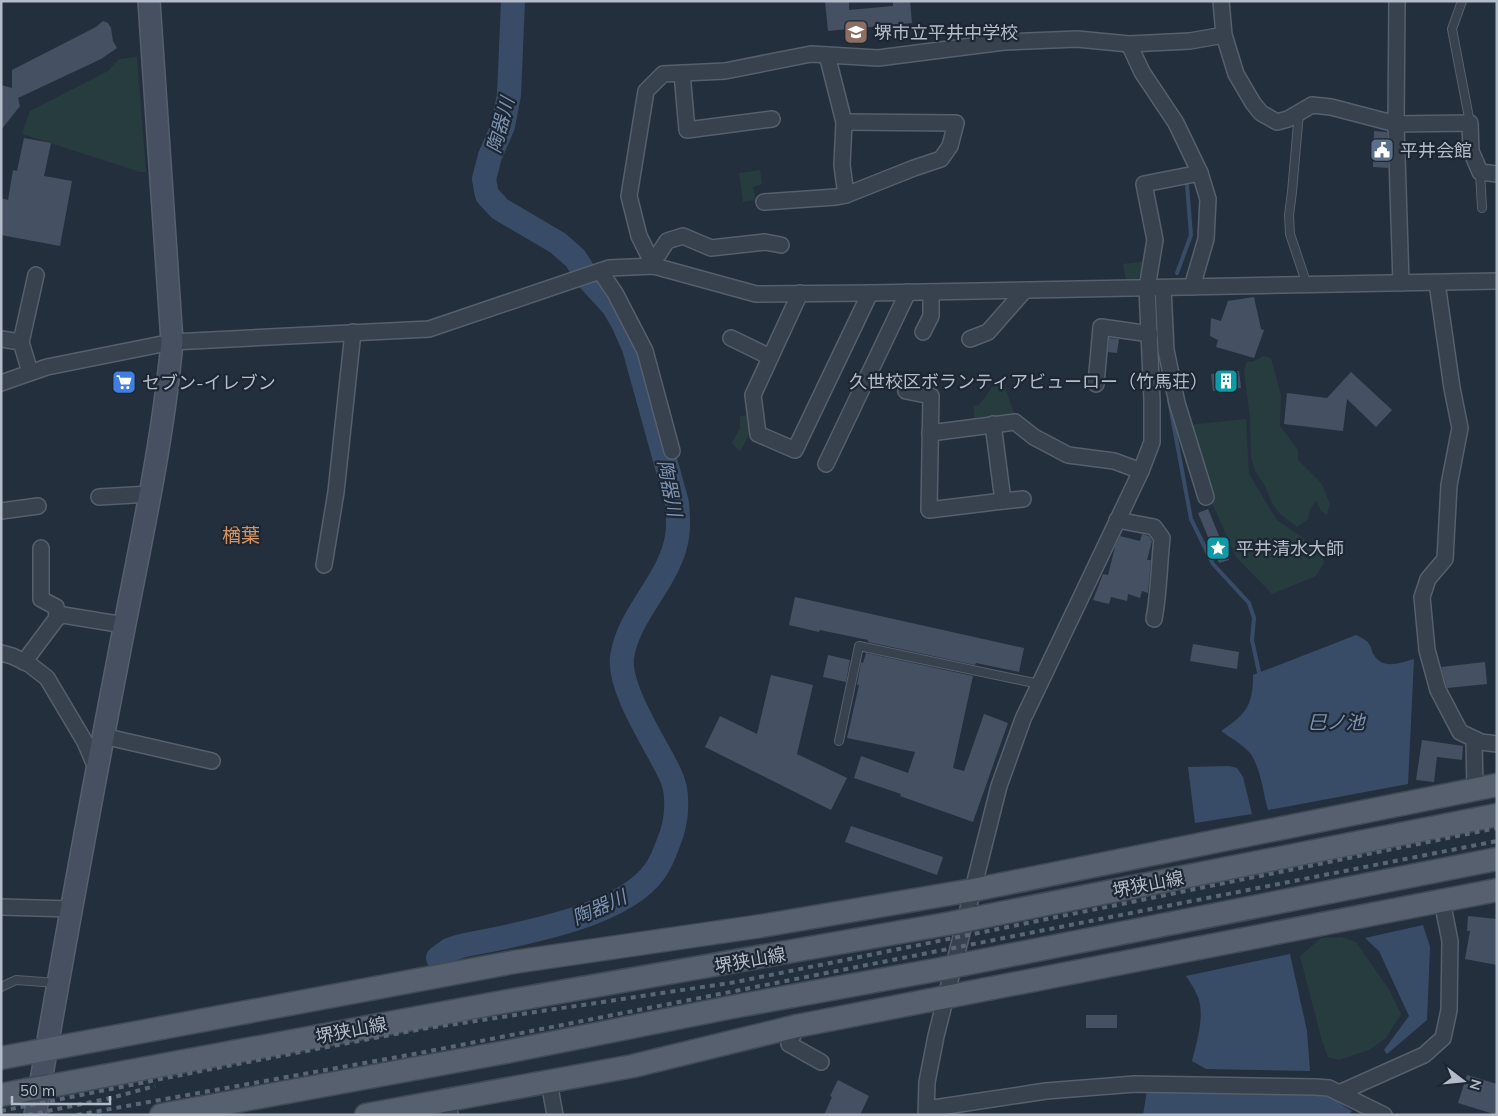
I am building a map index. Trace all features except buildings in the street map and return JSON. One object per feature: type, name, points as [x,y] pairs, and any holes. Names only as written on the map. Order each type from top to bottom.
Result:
[{"type":"main road","points":[[1,1058],[514,962],[761,926],[974,890],[1497,785]]},
{"type":"main road","points":[[1426,829],[1497,809]]},
{"type":"main road","name":"堺狭山線","points":[[1,1095],[497,1003],[952,923],[1497,815]]},
{"type":"main road","points":[[161,1115],[506,1052],[732,1007],[941,970],[1497,859]]},
{"type":"main road","points":[[1456,867],[1497,864]]},
{"type":"main road","points":[[366,1115],[449,1107],[549,1082],[633,1066],[797,1026],[1497,890]]},
{"type":"street","points":[[35,1115],[103,736],[150,494],[169,379],[172,342],[149,1]]},
{"type":"street","points":[[1221,1],[1224,36],[1236,74],[1253,104],[1262,113],[1277,122],[1288,119],[1312,104],[1396,124],[1470,123],[1471,151],[1480,172],[1497,174]]},
{"type":"street","points":[[1397,1],[1396,124],[1401,283]]},
{"type":"street","points":[[652,262],[639,236],[629,196],[646,91],[663,74],[725,71],[811,54],[878,58],[1004,42],[1077,39],[1129,44],[1190,41],[1224,36]]},
{"type":"street","points":[[1129,44],[1142,72],[1176,123],[1200,173],[1208,199],[1206,239],[1192,287]]},
{"type":"street","points":[[827,54],[844,122],[842,165],[846,196]]},
{"type":"street","points":[[682,73],[687,130],[772,119]]},
{"type":"street","points":[[764,202],[846,196],[914,168],[942,159],[950,146],[956,123],[844,122]]},
{"type":"street","points":[[1200,173],[1144,184],[1155,240],[1147,288],[1150,334],[1152,442],[1141,471],[1023,719],[999,786],[936,1036],[927,1082],[926,1112],[1046,1091],[1136,1084],[1315,1086],[1329,1088],[1384,1115]]},
{"type":"street","points":[[652,262],[667,241],[683,236],[711,248],[766,242],[781,245]]},
{"type":"street","points":[[1,383],[47,367],[172,342],[429,329],[609,268],[652,262],[756,294],[1497,281]]},
{"type":"street","points":[[598,272],[615,293],[645,351],[672,451]]},
{"type":"street","points":[[30,372],[21,342],[36,275]]},
{"type":"street","points":[[1437,283],[1452,388],[1460,428],[1449,485],[1445,559],[1428,578],[1422,597],[1427,650],[1438,690],[1460,732],[1481,742],[1497,744]]},
{"type":"street","points":[[1163,288],[1166,350],[1177,403],[1206,497]]},
{"type":"street","points":[[970,339],[988,332],[1025,290]]},
{"type":"street","points":[[826,464],[908,292]]},
{"type":"street","points":[[923,332],[932,316],[931,292]]},
{"type":"street","points":[[800,293],[753,395],[758,434],[794,450],[870,293]]},
{"type":"street","points":[[1096,384],[1100,327],[1150,334]]},
{"type":"street","points":[[324,564],[336,492],[353,332]]},
{"type":"street","points":[[731,338],[770,357]]},
{"type":"street","points":[[1,339],[21,342]]},
{"type":"street","points":[[906,391],[931,396],[929,510],[1023,499]]},
{"type":"street","points":[[930,433],[1015,422],[1034,437],[1068,455],[1114,461],[1141,471]]},
{"type":"street","points":[[993,424],[1003,501]]},
{"type":"street","points":[[99,497],[150,494]]},
{"type":"street","points":[[1,511],[38,506]]},
{"type":"street","points":[[1117,520],[1154,527],[1162,538],[1157,590],[1158,599],[1154,619]]},
{"type":"street","points":[[41,548],[41,599],[56,607],[57,618]]},
{"type":"street","points":[[24,662],[57,618],[63,615],[124,625]]},
{"type":"street","points":[[1,653],[24,662],[47,678],[85,742],[97,770]]},
{"type":"street","points":[[103,736],[212,761]]},
{"type":"street","points":[[1474,739],[1475,790]]},
{"type":"street","points":[[1339,1093],[1424,1055],[1443,1038],[1449,1010],[1450,941],[1442,901]]},
{"type":"street","points":[[3,907],[72,909]]},
{"type":"street","points":[[797,1026],[789,1044],[821,1062]]},
{"type":"street","points":[[549,1082],[555,1115]]},
{"type":"lane","points":[[1462,1],[1452,29],[1470,123]]},
{"type":"lane","points":[[1299,112],[1289,224],[1290,234],[1307,285]]},
{"type":"lane","points":[[1480,172],[1482,208]]},
{"type":"lane","points":[[839,741],[859,646],[1039,684]]},
{"type":"lane","points":[[1,987],[16,980],[59,984]]},
{"type":"green space","points":[[137,57],[146,172],[140,172],[22,134],[30,111],[108,71],[119,59]]},
{"type":"green space","points":[[760,170],[762,184],[753,187],[756,200],[743,202],[739,173]]},
{"type":"green space","points":[[1145,261],[1140,275],[1128,282],[1123,264]]},
{"type":"green space","points":[[1264,356],[1271,358],[1281,395],[1280,426],[1298,450],[1298,460],[1322,484],[1330,504],[1327,515],[1321,511],[1316,501],[1310,510],[1308,519],[1297,527],[1279,513],[1272,503],[1265,486],[1255,471],[1251,458],[1250,418],[1244,371],[1247,361],[1252,362]]},
{"type":"green space","points":[[1001,376],[1014,413],[974,418],[974,406],[979,405]]},
{"type":"green space","points":[[748,415],[750,433],[740,452],[732,443],[740,428],[740,416]]},
{"type":"green space","points":[[1246,419],[1249,474],[1277,520],[1321,550],[1324,563],[1316,576],[1272,594],[1236,557],[1208,494],[1188,425]]},
{"type":"green space","points":[[1341,937],[1356,942],[1390,991],[1401,1014],[1386,1038],[1369,1050],[1339,1060],[1328,1057],[1322,1041],[1300,956],[1321,938]]},
{"type":"water","name":"巳ノ池","points":[[1356,635],[1368,643],[1373,654],[1382,663],[1392,664],[1414,659],[1408,784],[1268,810],[1254,759],[1244,747],[1221,731],[1237,719],[1246,708],[1252,694],[1253,675]]},
{"type":"water","points":[[1229,766],[1237,768],[1243,777],[1252,814],[1195,823],[1188,767]]},
{"type":"water","points":[[1423,925],[1430,947],[1427,1020],[1387,1054],[1384,1050],[1409,1016],[1379,951],[1365,938]]},
{"type":"water","points":[[1290,954],[1307,1031],[1310,1071],[1206,1069],[1192,1061],[1200,1029],[1201,1012],[1198,997],[1186,976]]},
{"type":"water","points":[[1147,1091],[1325,1094],[1352,1111],[1349,1115],[1143,1115]]},
{"type":"waterway","name":"陶器川","points":[[438,958],[449,950],[461,946],[566,922],[618,901],[639,887],[658,867],[672,833],[676,811],[673,781],[639,716],[622,670],[622,657],[626,641],[673,553],[678,524],[677,503],[634,348],[613,306],[590,281],[575,258],[558,243],[500,209],[487,195],[484,179],[490,156],[503,126],[509,95],[513,1]]},
{"type":"waterway","points":[[1177,273],[1191,235],[1187,185]]},
{"type":"waterway","points":[[1169,400],[1191,519],[1213,564],[1249,603],[1254,618],[1252,640],[1259,672]]},
{"type":"railway","points":[[1,1111],[422,1029],[736,982],[1497,828]]},
{"type":"railway","points":[[77,1115],[425,1052],[1497,841]]},
{"type":"railway","points":[[28,1115],[111,1098],[155,1086]]},
{"type":"place","name":"堺市立平井中学校","points":[[856,32]]},
{"type":"place","name":"平井会館","points":[[1382,150]]},
{"type":"place","name":"久世校区ボランティアビューロー（竹馬荘）","points":[[1226,381]]},
{"type":"place","name":"セブン-イレブン","points":[[124,382]]},
{"type":"place","name":"平井清水大師","points":[[1218,548]]},
{"type":"district","name":"楢葉","points":[[241,535]]}]
